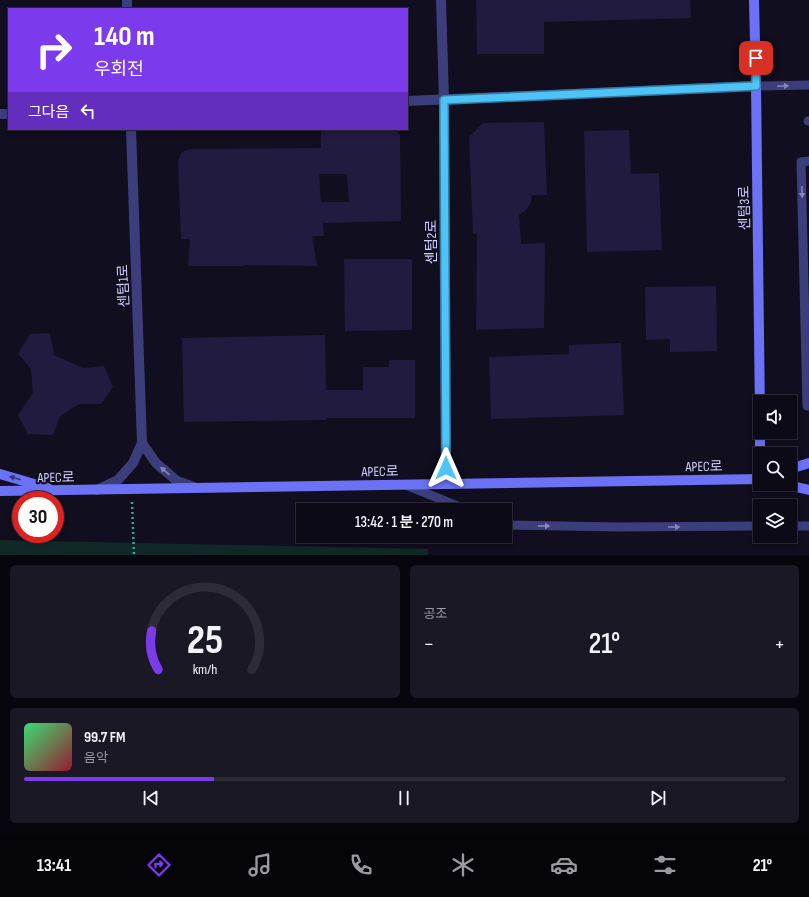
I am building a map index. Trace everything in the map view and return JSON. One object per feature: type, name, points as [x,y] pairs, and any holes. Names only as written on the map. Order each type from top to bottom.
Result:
[{"type":"main road","name":"센텀3로","points":[[754,0],[760,395]]},
{"type":"main road","points":[[797,467],[809,463]]},
{"type":"main road","points":[[0,474],[58,490]]},
{"type":"main road","name":"APEC로","points":[[0,492],[753,479]]},
{"type":"main road","points":[[797,487],[809,490]]},
{"type":"street","name":"센텀2로","points":[[442,0],[446,484]]},
{"type":"street","points":[[408,101],[756,86]]},
{"type":"street","name":"센텀1로","points":[[131,130],[142,443]]},
{"type":"street","points":[[142,443],[156,463],[177,481],[196,488]]},
{"type":"street","points":[[96,490],[118,480],[133,463],[142,443]]},
{"type":"lane","points":[[756,86],[809,85]]},
{"type":"lane","points":[[809,162],[801,162],[807,406],[809,406]]},
{"type":"lane","points":[[405,485],[450,503]]},
{"type":"lane","points":[[512,525],[618,527],[753,526]]},
{"type":"lane","points":[[797,526],[809,526]]},
{"type":"path","points":[[131,490],[134,555]]},
{"type":"green space","points":[[0,540],[12,540],[12,543],[64,543],[64,541],[428,549],[428,555],[0,555]]},
{"type":"building","points":[[476,0],[690,0],[691,18],[544,22],[544,54],[477,54]]},
{"type":"building","points":[[544,122],[547,195],[532,195],[531,203],[526,210],[519,215],[521,244],[545,243],[544,328],[476,330],[477,234],[473,234],[469,137],[483,123]]},
{"type":"building","points":[[321,130],[396,130],[400,135],[401,221],[323,223],[324,236],[312,236],[317,266],[188,266],[190,239],[181,239],[178,162],[181,153],[192,149],[321,148]],"holes":[[[319,174],[347,174],[349,202],[321,202]]]},
{"type":"building","points":[[629,130],[631,174],[659,173],[662,250],[587,252],[584,131]]},
{"type":"building","points":[[344,259],[412,259],[412,330],[345,331]]},
{"type":"building","points":[[716,286],[717,351],[670,352],[670,339],[646,340],[645,287]]},
{"type":"building","points":[[50,333],[54,355],[83,368],[104,366],[113,387],[101,404],[79,404],[60,416],[53,435],[28,434],[18,415],[33,393],[31,369],[18,354],[30,334]]},
{"type":"building","points":[[325,335],[326,390],[363,390],[363,367],[389,367],[389,360],[415,360],[415,418],[327,418],[327,420],[184,422],[182,338]]},
{"type":"building","points":[[621,343],[624,415],[491,419],[489,357],[569,354],[569,345]]},
{"type":"route","points":[[446,468],[444,100],[756,86],[756,58]]}]
